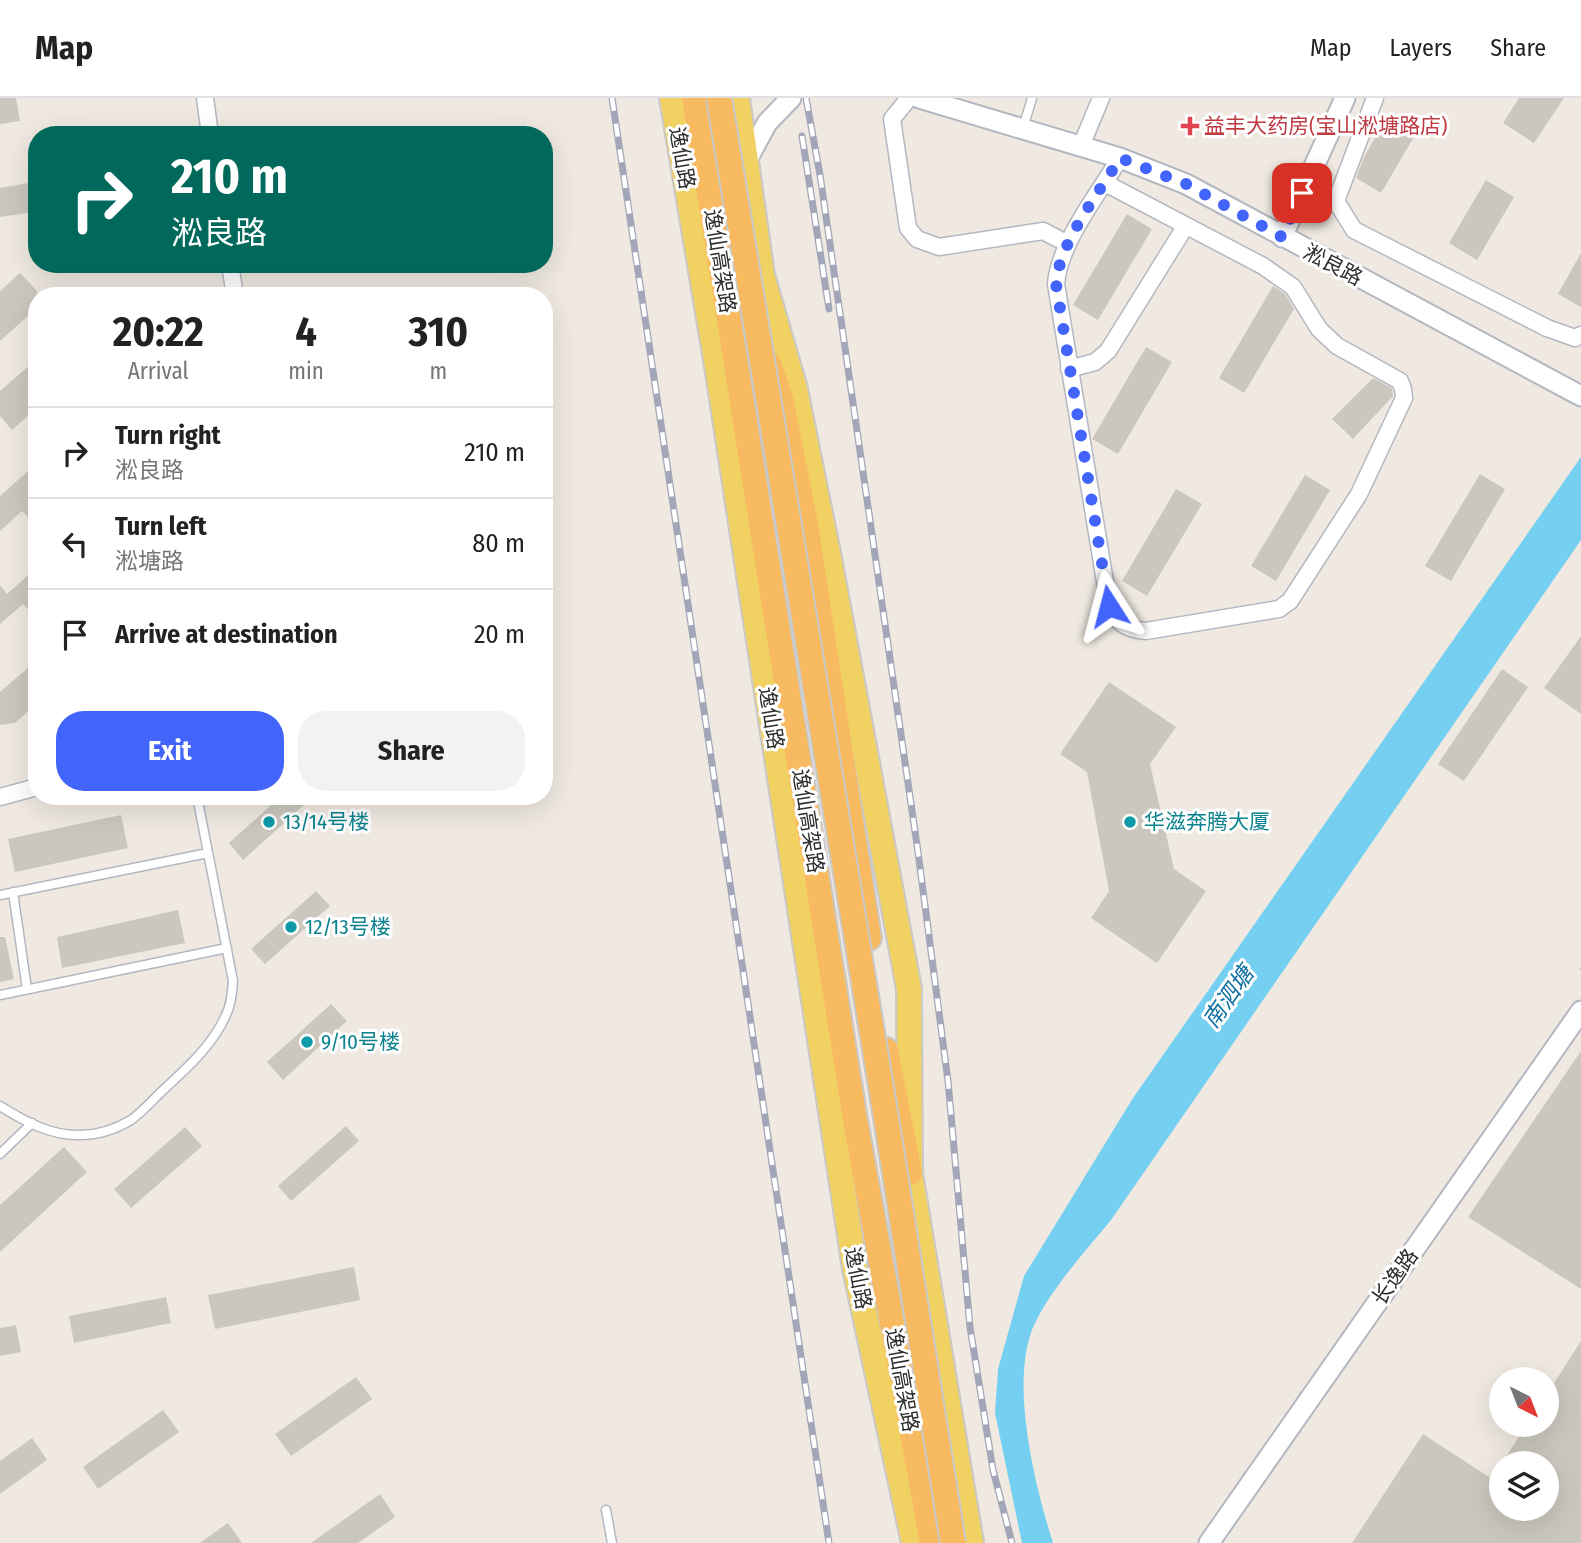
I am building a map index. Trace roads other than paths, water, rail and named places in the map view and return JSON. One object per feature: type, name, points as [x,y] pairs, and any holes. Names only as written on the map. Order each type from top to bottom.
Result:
[{"type":"highway","name":"逸仙高架路","points":[[694,98],[855,1120],[932,1543]]},
{"type":"highway","name":"逸仙高架路","points":[[718,98],[887,1124],[953,1543]]},
{"type":"highway","points":[[757,330],[781,398],[806,524],[882,1026],[910,1173]]},
{"type":"main road","name":"逸仙路","points":[[672,98],[717,366],[855,1269],[914,1543]]},
{"type":"main road","name":"逸仙路","points":[[718,98],[863,1036],[910,1173]]},
{"type":"main road","name":"逸仙路","points":[[737,98],[762,275],[795,389],[909,989],[910,1173],[971,1543]]},
{"type":"street","points":[[205,98],[209,126]]},
{"type":"street","points":[[746,162],[767,123],[791,98]]},
{"type":"street","points":[[909,98],[892,119],[908,228],[917,239],[939,247],[1043,231],[1068,244]]},
{"type":"street","name":"淞良路","points":[[919,98],[1120,158],[1186,184],[1581,396]]},
{"type":"street","points":[[1081,146],[1101,98]]},
{"type":"street","points":[[1282,237],[1345,98]]},
{"type":"street","points":[[1375,98],[1336,201],[1354,230],[1547,328],[1575,338],[1581,335]]},
{"type":"street","points":[[1105,183],[1263,266],[1293,287],[1319,329],[1337,346],[1400,382],[1404,389],[1404,398],[1359,494],[1285,606],[1279,609],[1146,631],[1131,630],[1120,623],[1109,606],[1056,284],[1057,271],[1068,244],[1120,158]]},
{"type":"street","points":[[1069,369],[1095,362],[1108,351],[1185,227]]},
{"type":"street","points":[[0,797],[28,789]]},
{"type":"street","name":"长逸路","points":[[1209,1543],[1581,1011]]},
{"type":"lane","points":[[1023,128],[1032,98]]},
{"type":"lane","points":[[0,1106],[32,1124],[62,1135],[108,1131],[132,1119],[190,1065],[215,1037],[226,1016],[233,981],[199,805]]},
{"type":"lane","points":[[0,895],[208,853]]},
{"type":"lane","points":[[13,892],[27,989]]},
{"type":"lane","points":[[0,995],[227,948]]},
{"type":"lane","points":[[0,1154],[32,1124]]},
{"type":"lane","points":[[606,1510],[612,1543]]},
{"type":"water","name":"南泗塘","points":[[1581,457],[1581,540],[1111,1220],[1060,1282],[1035,1323],[1027,1346],[1024,1402],[1032,1463],[1053,1543],[1022,1543],[995,1413],[998,1369],[1024,1276],[1133,1098]]},
{"type":"railway","points":[[612,98],[829,1543]]},
{"type":"railway","points":[[806,98],[820,175],[918,852],[948,1081],[970,1327],[993,1470],[1012,1543]]},
{"type":"railway","points":[[802,136],[829,309]]},
{"type":"place","name":"益丰大药房(宝山淞塘路店)","points":[[1190,126]]},
{"type":"place","name":"13/14号楼","points":[[269,822]]},
{"type":"place","name":"华滋奔腾大厦","points":[[1130,822]]},
{"type":"place","name":"12/13号楼","points":[[291,927]]},
{"type":"place","name":"9/10号楼","points":[[307,1042]]}]
